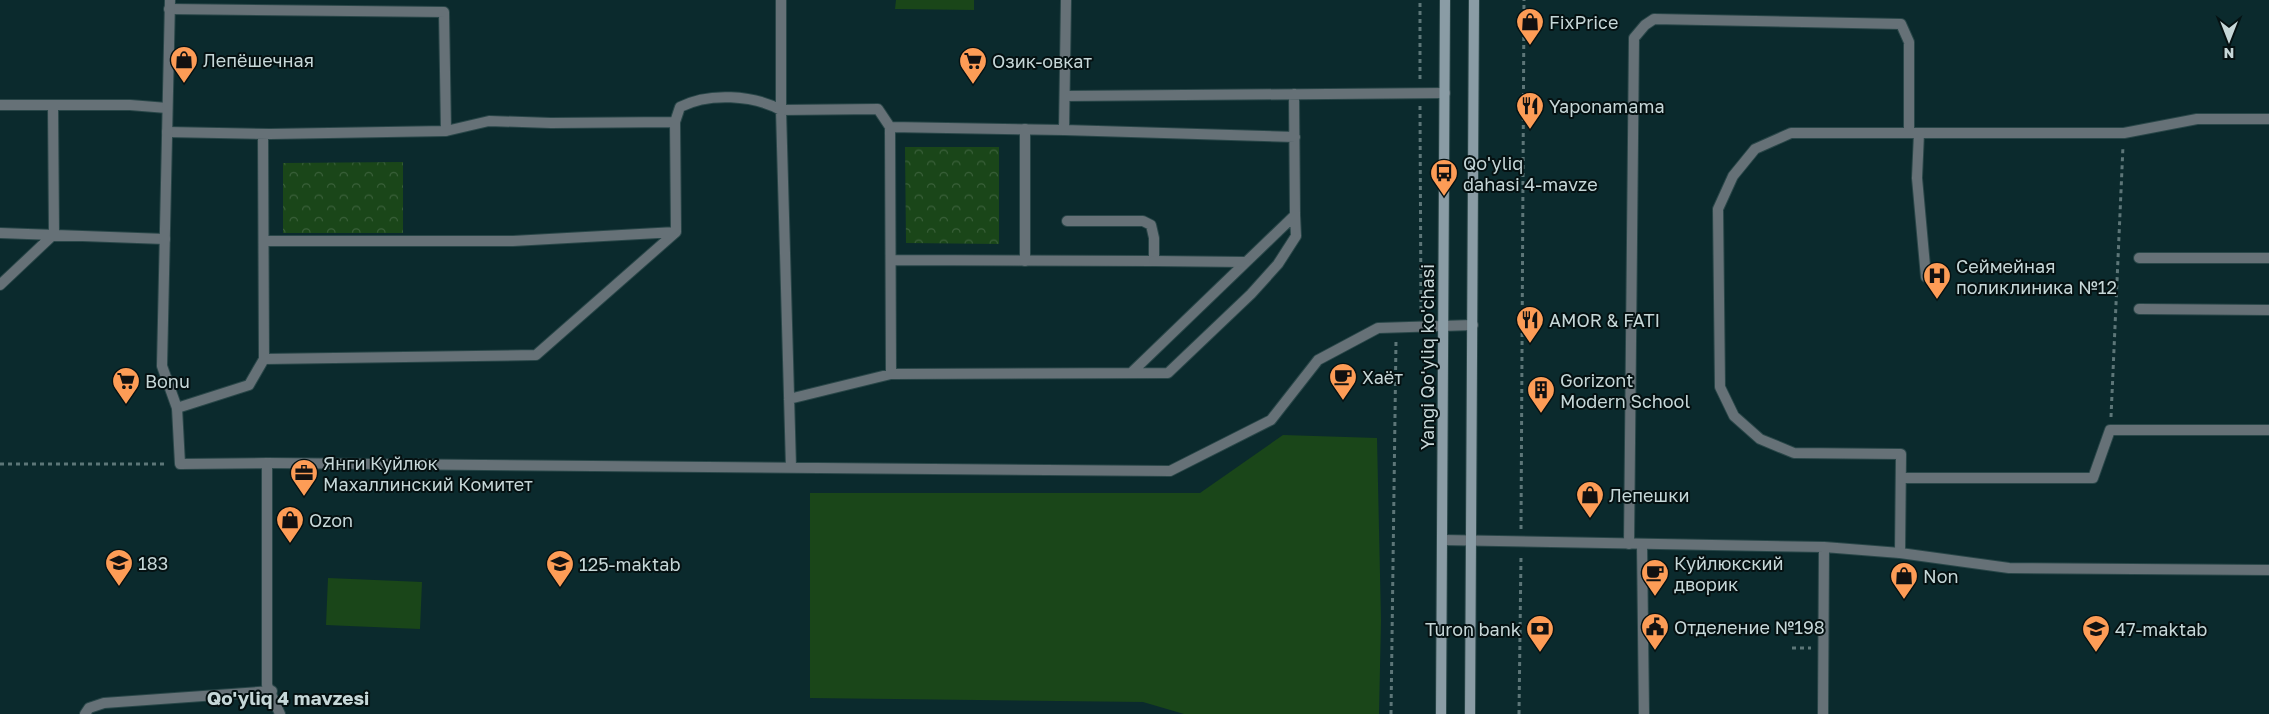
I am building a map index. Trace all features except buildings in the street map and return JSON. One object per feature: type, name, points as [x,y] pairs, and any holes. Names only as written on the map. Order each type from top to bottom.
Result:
[{"type":"main road","name":"Yangi Qo'yliq ko'chasi","points":[[1441,714],[1445,0]]},
{"type":"main road","points":[[1470,714],[1474,0]]},
{"type":"street","points":[[781,0],[791,467]]},
{"type":"street","points":[[1064,130],[1066,0]]},
{"type":"street","points":[[446,131],[444,12],[169,5],[162,366],[177,408],[180,464],[267,463],[1170,471],[1271,420],[1318,360],[1378,328],[1472,325]]},
{"type":"street","points":[[1629,544],[1634,38],[1645,25],[1654,19],[1901,24],[1909,42],[1917,178],[1926,278]]},
{"type":"street","points":[[1065,96],[1445,93]]},
{"type":"street","points":[[789,399],[891,374],[1168,373],[1198,346],[1278,264],[1296,236],[1294,215],[1294,94]]},
{"type":"street","points":[[264,359],[536,355],[676,232],[674,122],[680,108],[689,102],[704,99],[747,99],[769,104],[782,110],[878,109],[890,127],[891,374]]},
{"type":"street","points":[[0,105],[130,105],[168,108]]},
{"type":"street","points":[[0,285],[54,234],[53,106]]},
{"type":"street","points":[[1900,553],[1901,454],[1794,452],[1760,439],[1734,416],[1720,387],[1718,210],[1733,176],[1755,149],[1791,133],[2124,133],[2197,119],[2269,119]]},
{"type":"street","points":[[167,132],[263,134],[446,131],[489,121],[550,123],[674,122]]},
{"type":"street","points":[[890,127],[1295,137]]},
{"type":"street","points":[[1025,129],[1025,261]]},
{"type":"street","points":[[177,408],[249,384],[264,359],[263,134]]},
{"type":"street","points":[[1132,372],[1294,215]]},
{"type":"street","points":[[1067,221],[1143,221],[1152,225],[1154,261]]},
{"type":"street","points":[[264,241],[514,241],[676,232]]},
{"type":"street","points":[[0,233],[165,239]]},
{"type":"street","points":[[2139,258],[2269,258]]},
{"type":"street","points":[[891,260],[1245,262]]},
{"type":"street","points":[[2139,309],[2269,310]]},
{"type":"street","points":[[1902,478],[2094,478],[2110,430],[2269,430]]},
{"type":"street","points":[[267,463],[267,685],[272,692],[280,714]]},
{"type":"street","points":[[1443,540],[1824,547],[1900,553],[2009,568],[2269,570]]},
{"type":"street","points":[[1642,544],[1644,714]]},
{"type":"street","points":[[1823,714],[1824,547]]},
{"type":"street","points":[[85,714],[88,708],[104,703],[272,692]]},
{"type":"path","points":[[1420,0],[1421,320]]},
{"type":"path","points":[[1519,714],[1524,0]]},
{"type":"path","points":[[2110,430],[2124,133]]},
{"type":"path","points":[[1391,714],[1396,326]]},
{"type":"path","points":[[0,464],[180,464]]},
{"type":"green space","points":[[896,0],[974,0],[974,10],[895,9]]},
{"type":"green space","points":[[905,147],[999,147],[999,244],[906,243]]},
{"type":"green space","points":[[403,162],[403,233],[283,233],[283,163]]},
{"type":"green space","points":[[1283,435],[1377,438],[1381,620],[1379,714],[1184,714],[1143,702],[810,698],[810,493],[1200,493]]},
{"type":"green space","points":[[328,578],[422,582],[420,629],[326,625]]},
{"type":"place","name":"FixPrice","points":[[1530,46]]},
{"type":"place","name":"Лепёшечная","points":[[184,84]]},
{"type":"place","name":"Озик-овкат","points":[[973,85]]},
{"type":"place","name":"Yaponamama","points":[[1530,130]]},
{"type":"place","name":"Qo'yliq dahasi 4-mavze","points":[[1444,197]]},
{"type":"place","name":"Сеймейная поликлиника №12","points":[[1937,300]]},
{"type":"place","name":"AMOR & FATI","points":[[1530,344]]},
{"type":"place","name":"Хаёт","points":[[1343,401]]},
{"type":"place","name":"Bonu","points":[[126,405]]},
{"type":"place","name":"Gorizont Modern School","points":[[1541,414]]},
{"type":"place","name":"Янги Куйлюк Махаллинский Комитет","points":[[304,497]]},
{"type":"place","name":"Лепешки","points":[[1590,519]]},
{"type":"place","name":"Ozon","points":[[290,544]]},
{"type":"place","name":"183","points":[[119,587]]},
{"type":"place","name":"125-maktab","points":[[560,588]]},
{"type":"place","name":"Куйлюкский дворик","points":[[1655,597]]},
{"type":"place","name":"Non","points":[[1904,600]]},
{"type":"place","name":"Отделение №198","points":[[1655,651]]},
{"type":"place","name":"Turon bank","points":[[1540,653]]},
{"type":"place","name":"47-maktab","points":[[2096,653]]},
{"type":"district","name":"Qo'yliq 4 mavzesi","points":[[288,697]]}]
